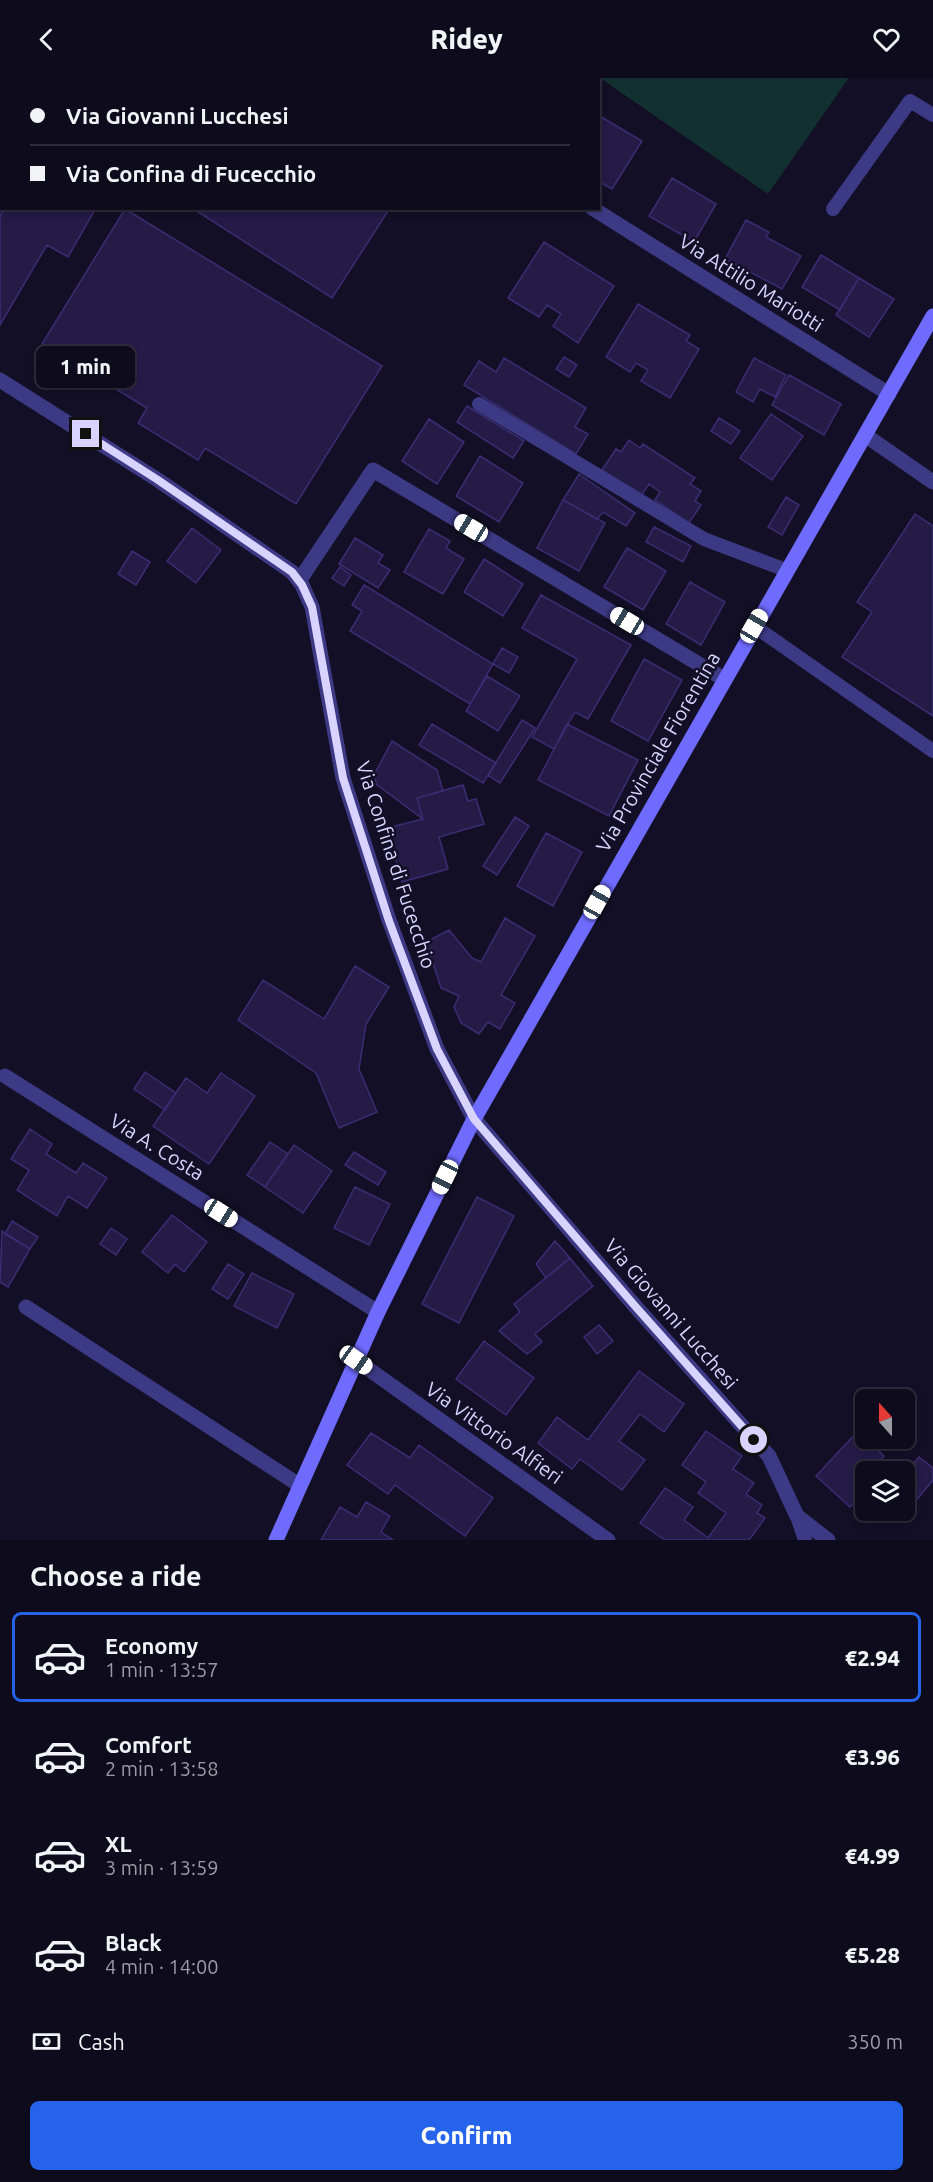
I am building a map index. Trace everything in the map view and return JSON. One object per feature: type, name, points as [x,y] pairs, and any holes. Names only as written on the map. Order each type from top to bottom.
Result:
[{"type":"main road","name":"Via Provinciale Fiorentina","points":[[276,1540],[378,1312],[474,1119],[724,678],[933,316]]},
{"type":"street","name":"Via Attilio Mariotti","points":[[595,210],[889,394]]},
{"type":"street","name":"Via Confina di Fucecchio","points":[[0,380],[158,480],[292,572],[299,581],[312,607],[330,713],[348,796],[389,921],[437,1049],[474,1119]]},
{"type":"street","points":[[865,435],[933,482]]},
{"type":"street","points":[[299,581],[373,470],[724,678]]},
{"type":"street","name":"Via A. Costa","points":[[5,1076],[378,1312]]},
{"type":"street","name":"Via Giovanni Lucchesi","points":[[474,1119],[635,1306],[769,1456],[797,1516],[828,1540]]},
{"type":"street","points":[[26,1306],[299,1485]]},
{"type":"street","name":"Via Vittorio Alfieri","points":[[356,1360],[608,1540]]},
{"type":"lane","points":[[833,209],[910,101],[933,115]]},
{"type":"lane","points":[[478,404],[704,539],[786,570]]},
{"type":"lane","points":[[754,626],[933,751]]},
{"type":"lane","points":[[797,1516],[805,1540]]},
{"type":"green space","points":[[600,78],[847,78],[848,79],[768,194]]},
{"type":"building","points":[[600,116],[642,141],[612,189],[600,182]]},
{"type":"building","points":[[672,178],[716,204],[694,242],[649,216]]},
{"type":"building","points":[[4,210],[95,210],[68,257],[47,245],[0,325],[0,216]]},
{"type":"building","points":[[124,210],[127,210],[382,366],[296,504],[205,448],[198,460],[138,423],[147,408],[42,344]]},
{"type":"building","points":[[195,210],[389,210],[332,298]]},
{"type":"building","points":[[746,220],[769,232],[766,237],[801,256],[782,289],[725,259]]},
{"type":"building","points":[[544,242],[614,286],[578,343],[553,326],[561,314],[547,305],[539,317],[508,298]]},
{"type":"building","points":[[821,255],[859,278],[840,310],[802,287]]},
{"type":"building","points":[[859,278],[894,299],[869,337],[836,315]]},
{"type":"building","points":[[638,304],[690,335],[686,341],[699,349],[670,398],[641,381],[648,370],[636,363],[630,372],[606,357]]},
{"type":"building","points":[[564,357],[577,365],[569,377],[556,369]]},
{"type":"building","points":[[504,358],[586,408],[575,427],[588,434],[576,454],[464,385],[479,361],[496,372]]},
{"type":"building","points":[[754,358],[786,375],[775,397],[760,389],[753,402],[736,392]]},
{"type":"building","points":[[789,375],[841,404],[824,435],[772,405]]},
{"type":"building","points":[[467,406],[524,441],[513,458],[457,422]]},
{"type":"building","points":[[771,414],[803,436],[772,480],[740,458]]},
{"type":"building","points":[[719,418],[740,431],[731,444],[711,431]]},
{"type":"building","points":[[429,419],[464,442],[437,484],[402,461]]},
{"type":"building","points":[[629,440],[640,448],[643,444],[695,478],[690,484],[701,491],[695,501],[701,505],[689,523],[655,500],[660,492],[649,484],[641,496],[602,470],[616,449],[621,452]]},
{"type":"building","points":[[480,456],[523,483],[499,522],[456,496]]},
{"type":"building","points":[[579,474],[635,513],[626,526],[603,512],[597,519],[563,500]]},
{"type":"building","points":[[786,497],[799,505],[782,535],[768,527]]},
{"type":"building","points":[[563,500],[605,523],[579,571],[537,548]]},
{"type":"building","points":[[915,514],[933,526],[933,716],[842,657],[872,612],[857,602]]},
{"type":"building","points":[[654,527],[691,546],[683,562],[646,542]]},
{"type":"building","points":[[192,528],[221,550],[196,583],[167,561]]},
{"type":"building","points":[[429,529],[450,541],[446,548],[464,559],[443,594],[404,572]]},
{"type":"building","points":[[355,538],[383,555],[378,563],[390,570],[378,588],[339,564]]},
{"type":"building","points":[[627,548],[666,571],[643,610],[604,587]]},
{"type":"building","points":[[132,551],[150,562],[136,585],[118,574]]},
{"type":"building","points":[[484,559],[523,584],[503,616],[464,592]]},
{"type":"building","points":[[340,567],[351,575],[344,586],[332,578]]},
{"type":"building","points":[[690,582],[725,602],[701,645],[666,624]]},
{"type":"building","points":[[364,585],[493,664],[470,704],[350,631],[362,611],[352,605]]},
{"type":"building","points":[[541,595],[631,645],[588,719],[575,712],[554,749],[532,737],[577,659],[522,628]]},
{"type":"building","points":[[502,648],[518,657],[509,673],[493,664]]},
{"type":"building","points":[[644,659],[682,680],[648,741],[611,721]]},
{"type":"building","points":[[487,676],[520,696],[498,731],[466,711]]},
{"type":"building","points":[[522,720],[535,728],[500,783],[488,775]]},
{"type":"building","points":[[432,724],[496,763],[483,783],[419,745]]},
{"type":"building","points":[[567,724],[638,760],[609,816],[538,780]]},
{"type":"building","points":[[392,741],[437,770],[443,791],[417,798],[423,819],[376,784],[375,773]]},
{"type":"building","points":[[463,785],[468,801],[476,799],[484,824],[439,837],[448,869],[402,882],[387,828],[423,819],[417,798]]},
{"type":"building","points":[[515,817],[529,826],[497,875],[483,866]]},
{"type":"building","points":[[546,833],[582,852],[553,906],[517,886]]},
{"type":"building","points":[[505,918],[535,936],[501,995],[515,1003],[500,1029],[488,1022],[479,1034],[461,1023],[454,1007],[459,996],[441,988],[426,942],[449,930],[472,958],[481,962]]},
{"type":"building","points":[[355,966],[389,987],[366,1024],[359,1069],[377,1112],[339,1128],[316,1073],[238,1020],[263,980],[324,1019]]},
{"type":"building","points":[[145,1072],[176,1093],[165,1110],[134,1089]]},
{"type":"building","points":[[221,1073],[255,1096],[209,1164],[153,1126],[186,1078],[207,1093]]},
{"type":"building","points":[[30,1129],[52,1144],[46,1154],[76,1173],[83,1163],[107,1178],[87,1208],[68,1196],[57,1216],[17,1190],[29,1170],[11,1159]]},
{"type":"building","points":[[270,1142],[288,1154],[265,1187],[247,1175]]},
{"type":"building","points":[[294,1145],[332,1171],[303,1213],[265,1187]]},
{"type":"building","points":[[354,1152],[386,1172],[378,1185],[345,1165]]},
{"type":"building","points":[[355,1187],[390,1204],[369,1245],[334,1228]]},
{"type":"building","points":[[477,1197],[514,1216],[459,1323],[422,1304]]},
{"type":"building","points":[[172,1215],[207,1242],[184,1272],[175,1264],[168,1273],[142,1252]]},
{"type":"building","points":[[12,1221],[38,1237],[30,1249],[5,1234]]},
{"type":"building","points":[[111,1228],[127,1239],[116,1255],[100,1244]]},
{"type":"building","points":[[2,1231],[30,1249],[8,1287],[0,1282]]},
{"type":"building","points":[[555,1241],[570,1258],[546,1278],[536,1264]]},
{"type":"building","points":[[570,1258],[593,1286],[535,1334],[542,1342],[527,1354],[499,1331],[520,1312],[514,1304]]},
{"type":"building","points":[[228,1264],[244,1274],[228,1299],[212,1289]]},
{"type":"building","points":[[252,1273],[294,1294],[277,1328],[234,1306]]},
{"type":"building","points":[[599,1325],[613,1341],[597,1354],[584,1337]]},
{"type":"building","points":[[484,1341],[534,1378],[506,1415],[456,1379]]},
{"type":"building","points":[[639,1371],[684,1404],[664,1432],[640,1414],[619,1441],[645,1460],[622,1490],[580,1459],[572,1469],[538,1443],[557,1417],[588,1440]]},
{"type":"building","points":[[706,1431],[742,1456],[733,1469],[754,1483],[746,1494],[762,1505],[757,1513],[765,1518],[749,1540],[665,1540],[640,1523],[665,1488],[693,1507],[684,1520],[708,1538],[726,1513],[698,1493],[706,1482],[682,1465]]},
{"type":"building","points":[[371,1433],[410,1458],[419,1445],[493,1498],[465,1536],[395,1485],[388,1494],[347,1465]]},
{"type":"building","points":[[855,1434],[855,1449],[877,1449],[884,1456],[880,1461],[855,1461],[855,1502],[850,1507],[816,1476]]},
{"type":"building","points":[[919,1457],[933,1468],[933,1480],[915,1502],[915,1462]]},
{"type":"building","points":[[366,1502],[390,1516],[381,1532],[393,1540],[321,1540],[340,1507],[357,1517]]},
{"type":"route","points":[[86,434],[158,480],[292,572],[302,585],[312,607],[330,713],[348,796],[389,921],[437,1049],[474,1119],[754,1440]]}]
